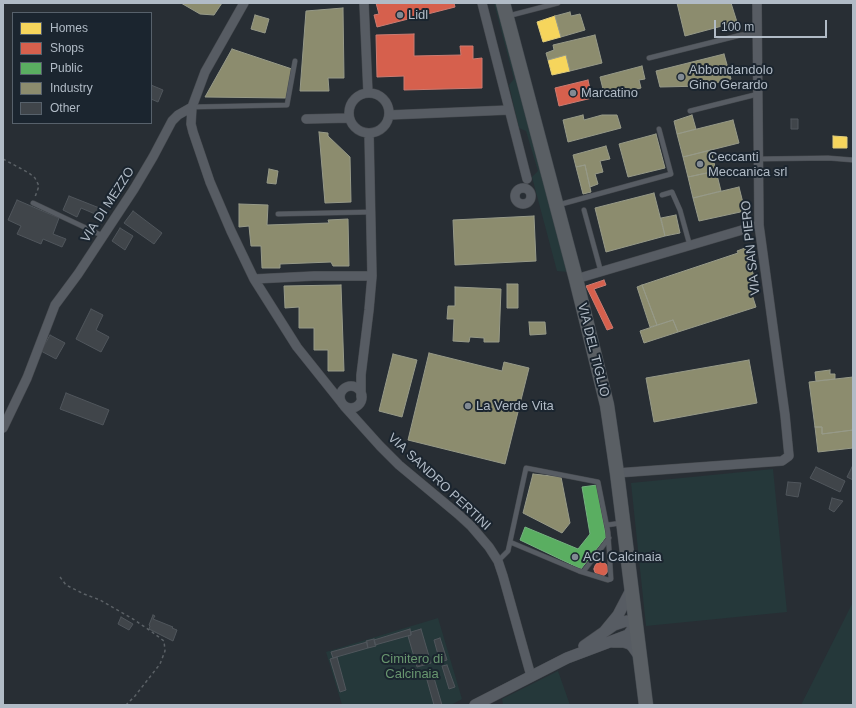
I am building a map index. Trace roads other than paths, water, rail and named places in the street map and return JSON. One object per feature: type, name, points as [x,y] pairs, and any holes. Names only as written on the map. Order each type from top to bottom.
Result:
[{"type":"main road","name":"VIA DEL TIGLIO","points":[[503,3],[576,279],[607,405],[646,705]]},
{"type":"street","points":[[192,107],[205,72],[244,3]]},
{"type":"street","points":[[364,3],[368,93]]},
{"type":"street","points":[[482,3],[526,179],[531,192],[529,202],[523,204],[519,203],[515,197],[515,194],[525,183],[526,179]]},
{"type":"street","name":"VIA SAN PIERO","points":[[617,473],[782,461],[789,456],[785,415],[759,225],[757,3]]},
{"type":"street","points":[[368,93],[382,98],[388,107],[390,116],[384,126],[377,132],[369,133],[364,133],[356,129],[349,118],[352,103],[360,95],[368,93]]},
{"type":"street","name":"VIA DI MEZZO","points":[[3,428],[27,378],[55,305],[110,226],[149,164],[172,121],[178,115],[192,107]]},
{"type":"street","name":"VIA SANDRO PERTINI","points":[[192,107],[191,124],[210,182],[254,279],[297,347],[342,404],[399,465],[471,526],[489,547],[498,561],[531,676]]},
{"type":"street","points":[[390,116],[509,110]]},
{"type":"street","points":[[306,119],[349,118]]},
{"type":"street","points":[[361,424],[359,415],[361,400],[361,375],[372,276],[369,133]]},
{"type":"street","points":[[521,188],[526,188],[531,192]]},
{"type":"street","points":[[576,279],[759,225]]},
{"type":"street","points":[[254,279],[314,276],[372,276]]},
{"type":"street","points":[[328,387],[337,390],[346,387],[354,384],[361,375]]},
{"type":"street","points":[[346,387],[355,387],[358,390],[361,400],[353,408],[342,404],[340,394],[346,387]]},
{"type":"street","points":[[604,637],[631,590]]},
{"type":"street","points":[[475,705],[494,700],[531,676],[604,637],[628,635],[636,625]]},
{"type":"street","points":[[604,637],[630,644],[640,656]]},
{"type":"lane","points":[[506,17],[558,3]]},
{"type":"lane","points":[[649,58],[741,35],[758,33]]},
{"type":"lane","points":[[192,107],[286,105],[295,61]]},
{"type":"lane","points":[[690,111],[758,94]]},
{"type":"lane","points":[[556,206],[671,174],[659,129]]},
{"type":"lane","points":[[758,159],[828,158],[853,160]]},
{"type":"lane","points":[[662,195],[672,192],[680,210],[690,246]]},
{"type":"lane","points":[[33,203],[103,236]]},
{"type":"lane","points":[[584,210],[601,272]]},
{"type":"lane","points":[[278,214],[371,212]]},
{"type":"lane","points":[[498,561],[506,554],[510,542],[526,468],[598,482],[609,538],[611,578],[608,580],[584,572],[510,542]]},
{"type":"lane","points":[[607,525],[623,522]]},
{"type":"lane","points":[[584,572],[609,538]]},
{"type":"place","name":"Lidl","points":[[400,15]]},
{"type":"place","name":"Abbondandolo Gino Gerardo","points":[[681,77]]},
{"type":"place","name":"Marcatino","points":[[573,93]]},
{"type":"place","name":"Ceccanti Meccanica srl","points":[[700,164]]},
{"type":"place","name":"La Verde Vita","points":[[468,406]]},
{"type":"place","name":"ACI Calcinaia","points":[[575,557]]},
{"type":"park label","name":"Cimitero di Calcinaia","points":[[412,666]]}]
